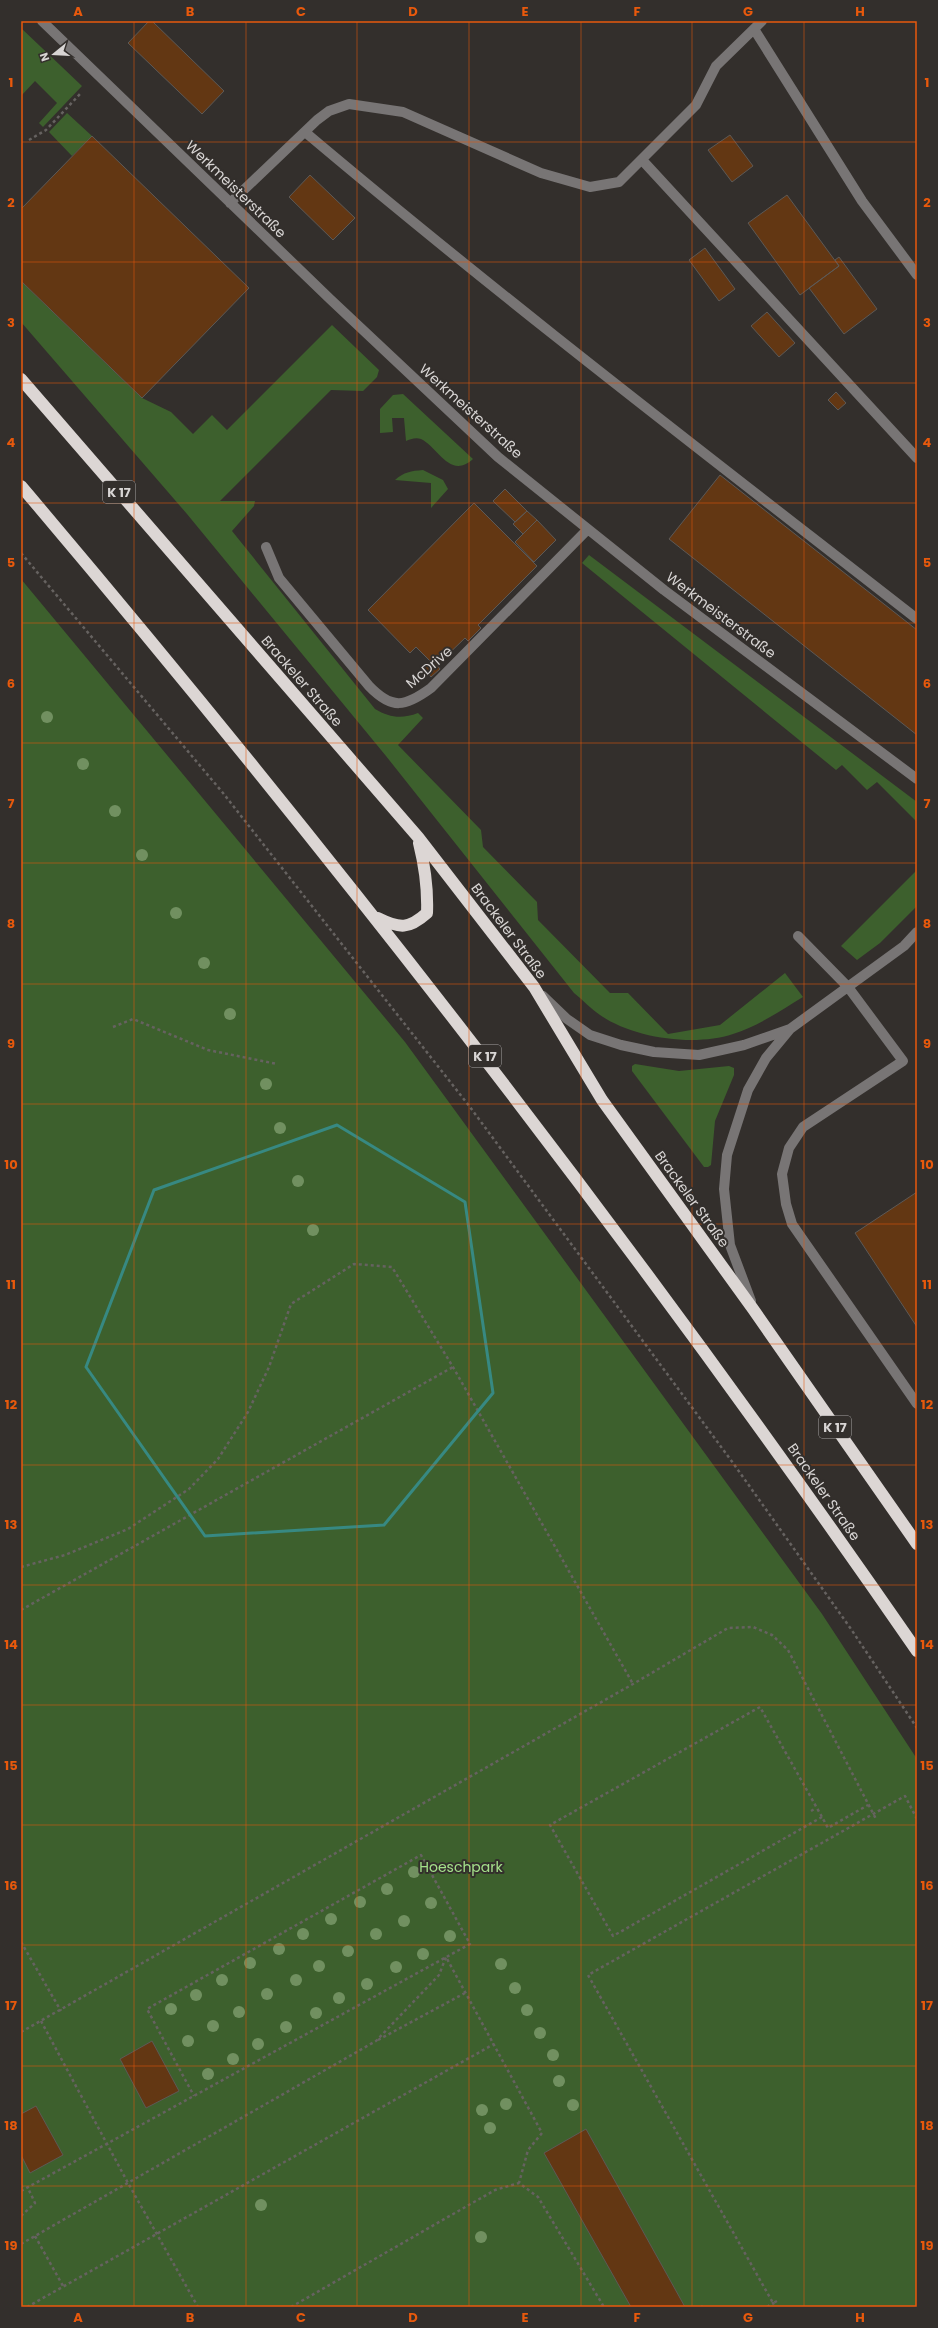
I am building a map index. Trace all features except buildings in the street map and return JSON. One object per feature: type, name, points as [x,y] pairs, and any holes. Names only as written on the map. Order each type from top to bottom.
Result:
[{"type":"highway","name":"Brackeler Straße","points":[[21,379],[418,837],[534,988],[602,1100],[753,1309],[917,1544]]},
{"type":"highway","name":"Brackeler Straße","points":[[21,486],[301,823],[476,1045],[640,1262],[829,1524],[917,1651]]},
{"type":"highway","points":[[375,916],[395,926],[414,924],[427,913],[428,891],[425,865],[418,837]]},
{"type":"street","name":"Werkmeisterstraße","points":[[42,21],[230,203],[498,457],[664,590],[917,779]]},
{"type":"street","points":[[230,203],[329,111],[349,104],[404,112],[541,173],[590,187],[619,182],[642,161],[696,105],[716,66],[762,21]]},
{"type":"street","points":[[754,29],[862,201],[917,275]]},
{"type":"street","points":[[305,132],[384,199],[917,619]]},
{"type":"street","points":[[642,161],[917,458]]},
{"type":"street","name":"McDrive","points":[[266,547],[279,578],[369,686],[381,698],[392,703],[405,703],[416,699],[431,688],[552,568],[588,530]]},
{"type":"street","points":[[753,1309],[730,1245],[724,1189],[727,1155],[748,1090],[766,1058],[790,1029],[904,946],[917,932]]},
{"type":"street","points":[[798,936],[848,987],[903,1061],[803,1127],[790,1148],[782,1174],[786,1204],[792,1224],[917,1404]]},
{"type":"street","points":[[534,988],[567,1019],[590,1035],[621,1045],[654,1052],[699,1055],[744,1045],[790,1029]]},
{"type":"path","points":[[29,140],[46,130],[98,75]]},
{"type":"path","points":[[21,553],[223,793],[470,1107],[733,1463],[851,1629],[917,1728]]},
{"type":"path","points":[[113,1027],[133,1019],[208,1050],[277,1064]]},
{"type":"path","points":[[21,1567],[65,1555],[128,1529],[189,1489],[218,1459],[248,1412],[269,1367],[292,1304],[354,1264],[392,1267],[453,1366],[633,1684]]},
{"type":"path","points":[[21,1610],[453,1366]]},
{"type":"path","points":[[21,2032],[633,1684],[728,1628],[753,1627],[772,1635],[788,1650],[876,1819]]},
{"type":"path","points":[[822,1817],[613,1936],[550,1825],[760,1707],[816,1808],[822,1817],[828,1828],[868,1805]]},
{"type":"path","points":[[775,2307],[588,1975],[904,1796],[917,1818]]},
{"type":"path","points":[[811,1811],[816,1808]]},
{"type":"path","points":[[21,2185],[22,2191],[470,1944],[421,1855],[147,2009],[194,2096]]},
{"type":"path","points":[[21,1942],[60,2011]]},
{"type":"path","points":[[446,1957],[542,2133],[528,2150],[518,2183]]},
{"type":"path","points":[[376,2041],[439,1975],[446,1957]]},
{"type":"path","points":[[21,2244],[376,2041],[465,1993]]},
{"type":"path","points":[[41,2021],[128,2183],[198,2307]]},
{"type":"path","points":[[27,2307],[494,2044]]},
{"type":"path","points":[[291,2307],[495,2190],[518,2183],[538,2196],[604,2307]]},
{"type":"path","points":[[21,2216],[35,2203],[28,2188]]},
{"type":"path","points":[[35,2236],[63,2286]]},
{"type":"path","points":[[767,2307],[777,2301]]},
{"type":"highlighted area","points":[[337,1125],[465,1202],[493,1393],[384,1525],[205,1536],[86,1367],[154,1190]]},
{"type":"green space","points":[[21,28],[82,86],[43,127],[39,123],[57,103],[35,81],[21,96]]},
{"type":"green space","points":[[67,113],[92,136],[72,156],[49,132]]},
{"type":"green space","points":[[21,281],[142,398],[171,412],[193,434],[212,415],[227,430],[332,325],[379,370],[377,377],[363,391],[331,390],[220,501],[255,501],[254,506],[232,531],[375,709],[396,717],[418,713],[423,718],[398,745],[481,830],[483,847],[537,902],[538,920],[610,993],[628,993],[668,1034],[720,1025],[785,973],[803,997],[777,1013],[742,1031],[717,1038],[682,1040],[646,1035],[629,1030],[597,1013],[574,993],[386,756],[187,514],[21,322]]},
{"type":"green space","points":[[403,394],[473,459],[458,466],[445,460],[427,443],[419,438],[406,441],[404,418],[392,418],[393,432],[380,433],[380,409],[393,395]]},
{"type":"green space","points":[[423,470],[443,480],[448,489],[431,508],[431,483],[395,480],[408,472]]},
{"type":"green space","points":[[589,555],[917,802],[917,822],[877,782],[867,790],[842,765],[836,770],[582,563]]},
{"type":"green space","name":"Hoeschpark","points":[[21,579],[405,1042],[822,1614],[917,1759],[917,2307],[21,2307]]},
{"type":"green space","points":[[917,870],[917,906],[880,943],[857,960],[841,946]]},
{"type":"green space","points":[[635,1064],[679,1071],[729,1066],[734,1068],[734,1075],[715,1121],[711,1165],[704,1167],[632,1071],[632,1066]]}]
